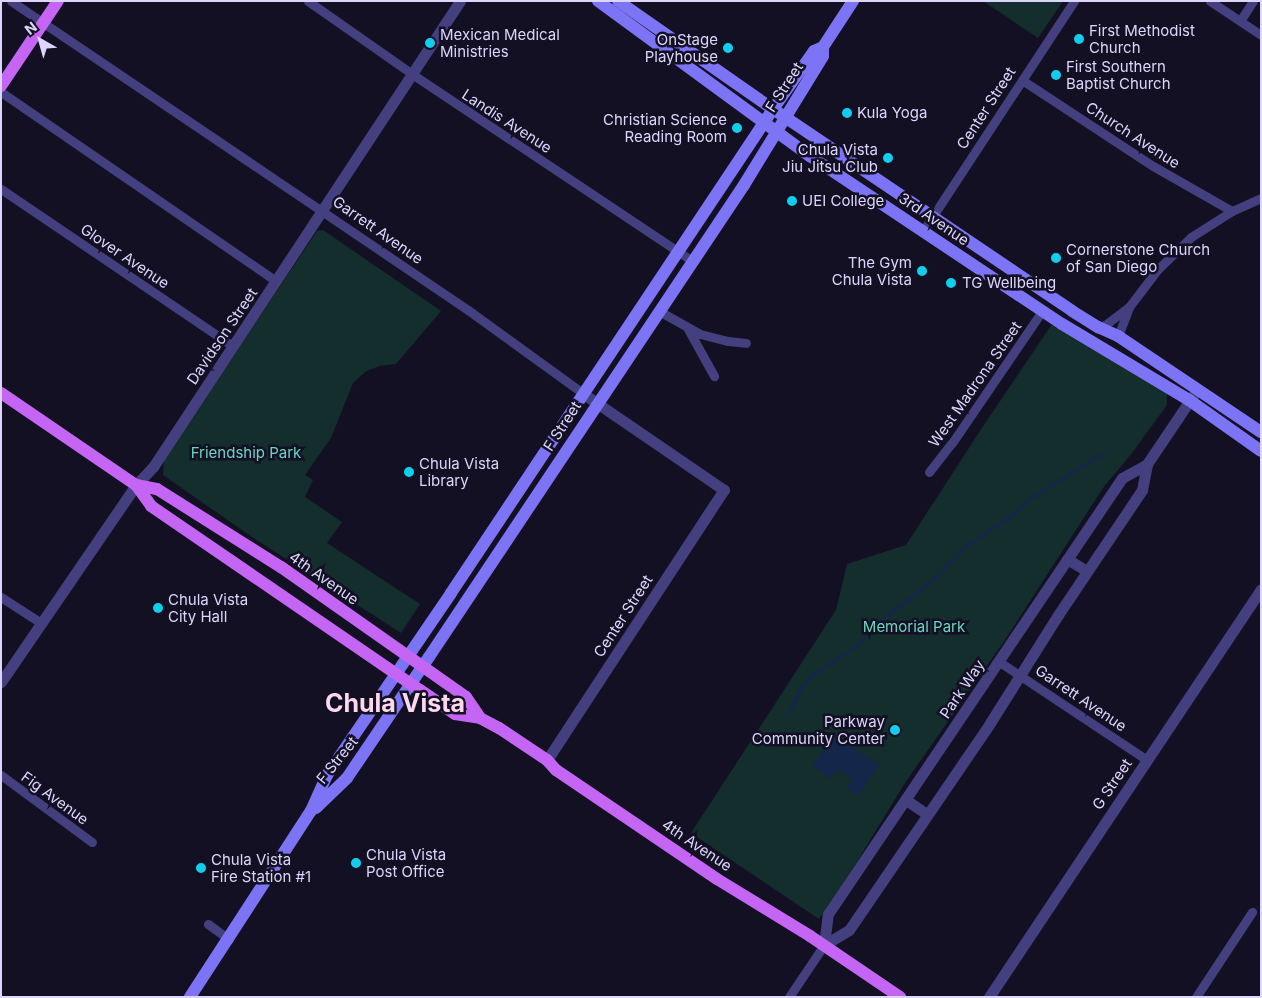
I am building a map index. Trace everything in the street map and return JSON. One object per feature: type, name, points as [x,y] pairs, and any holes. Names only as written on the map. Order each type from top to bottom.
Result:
[{"type":"main road","points":[[1,86],[58,1]]},
{"type":"main road","name":"3rd Avenue","points":[[598,1],[810,156],[1042,311],[1261,432]]},
{"type":"main road","name":"3rd Avenue","points":[[618,1],[773,109],[1070,309],[1098,327],[1118,336],[1261,451]]},
{"type":"main road","name":"F Street","points":[[190,997],[311,811],[327,775],[397,674],[773,109],[814,51],[823,47],[853,1]]},
{"type":"main road","name":"F Street","points":[[311,811],[347,778],[411,684],[596,403],[744,185],[823,56],[823,47]]},
{"type":"main road","points":[[1042,311],[1048,308],[1070,309]]},
{"type":"main road","name":"4th Avenue","points":[[1,393],[136,485],[151,506],[411,684],[456,714],[480,718],[499,728],[547,760],[556,770],[717,879],[824,945],[900,997]]},
{"type":"main road","name":"4th Avenue","points":[[136,485],[157,489],[280,567],[466,697],[480,718]]},
{"type":"street","name":"Garrett Avenue","points":[[11,1],[495,328],[596,403],[724,490]]},
{"type":"street","name":"Landis Avenue","points":[[308,1],[412,74],[692,261]]},
{"type":"street","name":"Davidson Street","points":[[1,682],[136,485],[153,467],[324,211],[460,1]]},
{"type":"street","name":"Center Street","points":[[923,231],[1074,1]]},
{"type":"street","points":[[1210,1],[1261,35]]},
{"type":"street","points":[[1240,21],[1253,1]]},
{"type":"street","name":"Church Avenue","points":[[1022,80],[1154,166],[1232,211]]},
{"type":"street","points":[[1,92],[276,281]]},
{"type":"street","name":"Glover Avenue","points":[[1,188],[233,346]]},
{"type":"street","points":[[1098,327],[1105,325],[1129,307],[1158,269],[1191,238],[1232,211],[1261,198]]},
{"type":"street","points":[[1118,336],[1129,307]]},
{"type":"street","points":[[659,311],[687,328],[728,341],[746,343]]},
{"type":"street","name":"West Madrona Street","points":[[929,472],[952,443],[1042,311]]},
{"type":"street","points":[[687,328],[714,376]]},
{"type":"street","name":"Park Way","points":[[789,997],[824,945],[849,930],[927,814],[1142,490],[1147,464],[1193,396]]},
{"type":"street","name":"Park Way","points":[[824,945],[828,914],[1122,478],[1147,464]]},
{"type":"street","name":"Center Street","points":[[547,760],[724,490]]},
{"type":"street","points":[[1068,559],[1087,572]]},
{"type":"street","name":"G Street","points":[[989,997],[1261,589]]},
{"type":"street","points":[[1,597],[41,623]]},
{"type":"street","name":"Garrett Avenue","points":[[998,661],[1147,760]]},
{"type":"street","name":"Fig Avenue","points":[[1,776],[92,842]]},
{"type":"street","points":[[906,800],[927,814]]},
{"type":"street","points":[[1196,997],[1252,912]]},
{"type":"street","points":[[208,924],[229,939]]},
{"type":"green space","points":[[983,1],[1063,1],[1038,38]]},
{"type":"green space","name":"Friendship Park","points":[[323,230],[441,311],[396,364],[379,366],[365,372],[353,383],[331,438],[305,475],[313,480],[305,497],[342,522],[327,543],[420,604],[401,633],[252,537],[163,475],[164,460],[317,231]]},
{"type":"green space","name":"Memorial Park","points":[[1052,324],[1167,392],[1167,405],[1132,453],[1103,488],[1005,640],[905,783],[819,919],[691,833],[836,610],[847,564],[906,545]]},
{"type":"water","points":[[834,735],[879,765],[858,796],[847,788],[853,779],[838,769],[831,779],[813,766]]},
{"type":"waterway","points":[[789,713],[800,689],[811,676],[853,648],[879,622],[936,577],[967,545],[1009,517],[1035,495],[1104,452]]},
{"type":"place","name":"First Methodist Church","points":[[1079,39]]},
{"type":"place","name":"Mexican Medical Ministries","points":[[430,43]]},
{"type":"place","name":"OnStage Playhouse","points":[[728,48]]},
{"type":"place","name":"First Southern Baptist Church","points":[[1056,75]]},
{"type":"place","name":"Kula Yoga","points":[[847,113]]},
{"type":"place","name":"Christian Science Reading Room","points":[[737,128]]},
{"type":"place","name":"Chula Vista Jiu Jitsu Club","points":[[888,158]]},
{"type":"place","name":"UEI College","points":[[792,201]]},
{"type":"place","name":"Cornerstone Church of San Diego","points":[[1056,258]]},
{"type":"place","name":"The Gym Chula Vista","points":[[922,271]]},
{"type":"place","name":"TG Wellbeing","points":[[951,283]]},
{"type":"place","name":"Chula Vista Library","points":[[409,472]]},
{"type":"place","name":"Chula Vista City Hall","points":[[158,608]]},
{"type":"place","name":"Parkway Community Center","points":[[895,730]]},
{"type":"place","name":"Chula Vista Post Office","points":[[356,863]]},
{"type":"place","name":"Chula Vista Fire Station #1","points":[[201,868]]},
{"type":"district","name":"Chula Vista","points":[[395,703]]}]
